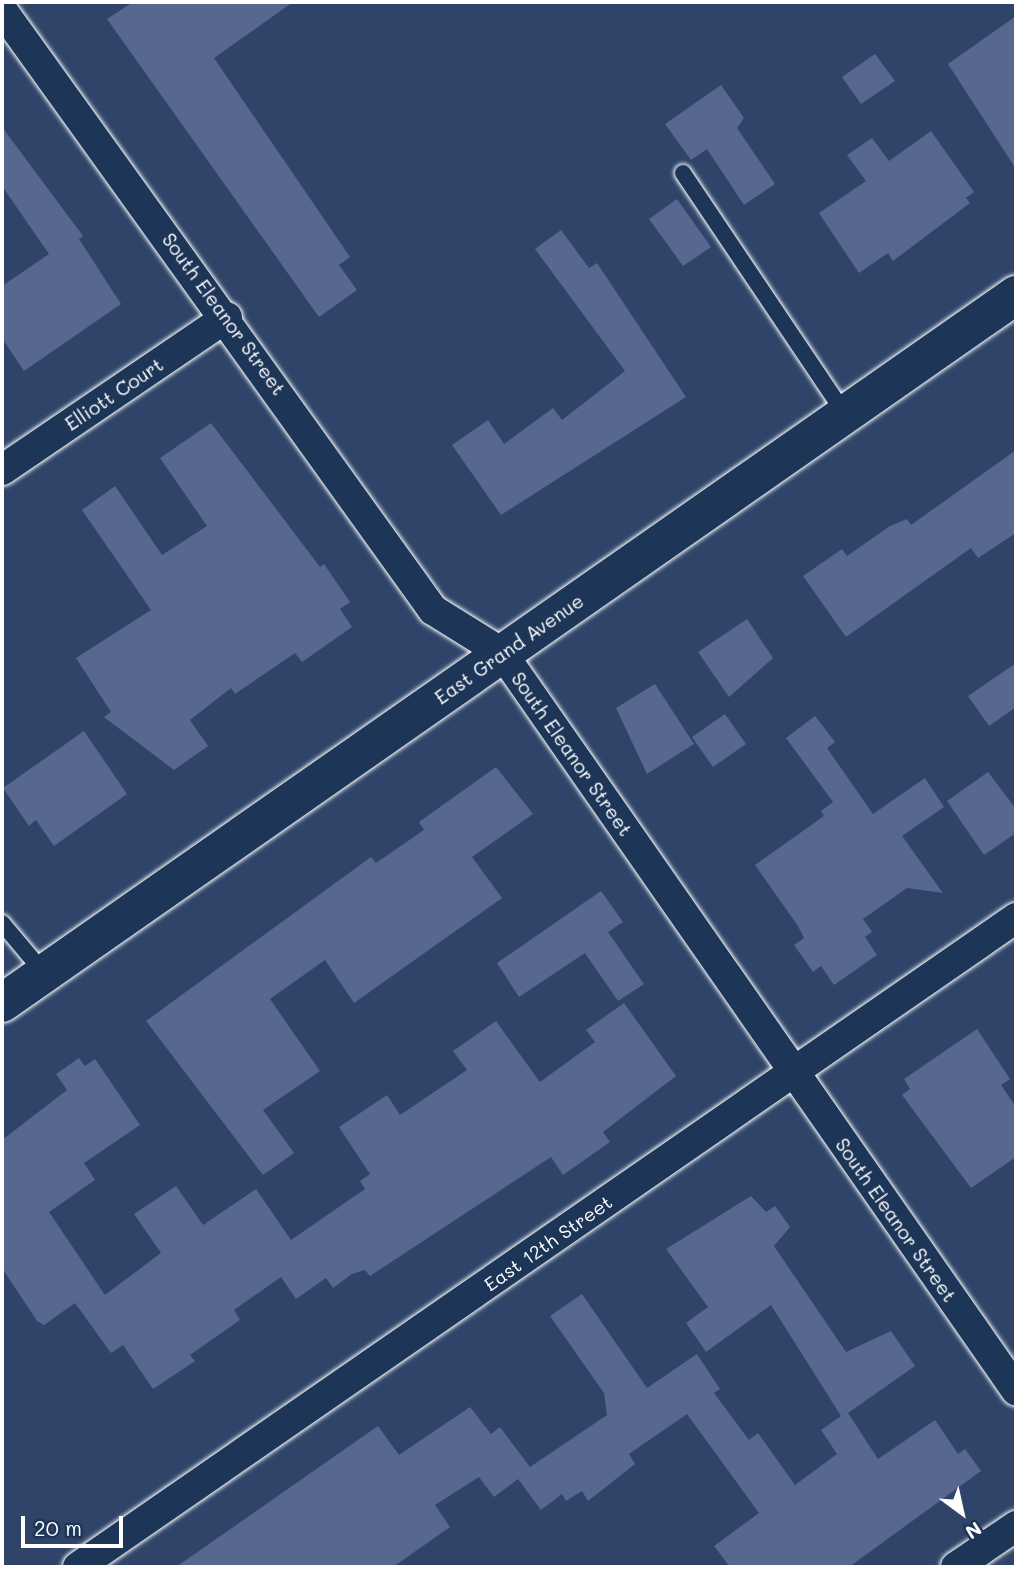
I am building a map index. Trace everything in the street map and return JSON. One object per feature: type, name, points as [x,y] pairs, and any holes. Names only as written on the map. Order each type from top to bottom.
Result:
[{"type":"street","name":"South Eleanor Street","points":[[2,10],[227,317],[433,610],[502,653],[793,1074],[1016,1390]]},
{"type":"street","name":"East Grand Avenue","points":[[2,1003],[1016,295]]},
{"type":"street","name":"Elliott Court","points":[[2,470],[227,317]]},
{"type":"street","name":"East 12th Street","points":[[78,1567],[1016,918]]},
{"type":"street","points":[[956,1567],[1016,1526]]},
{"type":"lane","points":[[683,173],[845,414]]},
{"type":"lane","points":[[2,923],[44,973]]},
{"type":"building","points":[[133,2],[293,2],[214,58],[350,257],[339,265],[357,290],[319,317],[107,19]]},
{"type":"building","points":[[1016,16],[1016,169],[948,64]]},
{"type":"building","points":[[875,54],[895,81],[861,104],[842,77]]},
{"type":"building","points":[[721,85],[744,118],[737,128],[775,184],[744,205],[707,149],[691,160],[665,124]]},
{"type":"building","points":[[2,127],[83,236],[79,239],[121,304],[24,371],[2,338],[2,286],[49,254],[2,186]]},
{"type":"building","points":[[931,131],[974,192],[966,198],[970,203],[893,261],[888,253],[859,273],[819,213],[866,181],[847,155],[872,138],[889,161]]},
{"type":"building","points":[[677,199],[711,247],[683,266],[649,219]]},
{"type":"building","points":[[561,230],[589,268],[597,263],[686,397],[501,515],[452,445],[488,420],[504,444],[553,408],[562,420],[625,371],[535,249]]},
{"type":"building","points":[[211,423],[320,567],[324,564],[350,602],[340,609],[352,627],[302,662],[295,653],[235,694],[231,688],[190,720],[208,746],[174,770],[104,717],[111,712],[76,658],[151,610],[82,510],[115,486],[162,555],[207,526],[160,458]]},
{"type":"building","points":[[1016,450],[1016,533],[978,558],[971,548],[846,637],[803,576],[842,549],[847,556],[890,526],[907,519],[911,525]]},
{"type":"building","points":[[747,619],[773,658],[729,697],[698,652]]},
{"type":"building","points":[[1016,663],[1016,707],[989,726],[968,696]]},
{"type":"building","points":[[655,684],[694,744],[647,774],[616,708]]},
{"type":"building","points":[[725,714],[746,744],[713,767],[692,737]]},
{"type":"building","points":[[815,716],[835,742],[827,748],[873,814],[925,778],[944,807],[902,836],[943,893],[907,888],[863,919],[872,932],[865,937],[877,955],[834,985],[821,966],[813,972],[794,945],[804,938],[755,865],[824,816],[821,811],[833,802],[786,738]]},
{"type":"building","points":[[84,731],[127,794],[54,846],[36,820],[29,826],[3,788]]},
{"type":"building","points":[[496,767],[533,814],[472,857],[502,898],[354,1003],[325,960],[270,999],[320,1071],[263,1110],[294,1153],[263,1175],[146,1021],[371,857],[376,863],[424,830],[419,822]]},
{"type":"building","points":[[988,772],[1016,809],[1016,833],[984,855],[947,801]]},
{"type":"building","points":[[601,891],[623,922],[608,932],[644,984],[618,1001],[585,953],[519,997],[497,963]]},
{"type":"building","points":[[624,1003],[676,1076],[603,1132],[610,1142],[563,1175],[551,1157],[370,1276],[365,1270],[352,1274],[333,1288],[326,1278],[296,1299],[281,1277],[234,1310],[240,1320],[190,1355],[195,1361],[153,1389],[123,1345],[111,1353],[75,1303],[44,1325],[37,1321],[2,1268],[2,1140],[67,1090],[56,1074],[79,1058],[85,1066],[95,1059],[140,1125],[84,1163],[95,1180],[49,1212],[105,1295],[161,1253],[134,1214],[176,1186],[203,1225],[256,1189],[291,1240],[365,1189],[360,1181],[370,1174],[339,1127],[387,1095],[400,1115],[467,1070],[453,1051],[496,1021],[540,1082],[595,1042],[586,1030]]},
{"type":"building","points":[[977,1029],[1010,1079],[1001,1085],[1016,1107],[1016,1157],[971,1188],[902,1095],[910,1089],[904,1079]]},
{"type":"building","points":[[751,1196],[766,1212],[775,1206],[790,1227],[774,1246],[846,1352],[891,1331],[915,1366],[848,1413],[878,1459],[935,1420],[958,1454],[965,1449],[981,1471],[849,1567],[730,1567],[714,1546],[759,1513],[687,1414],[629,1454],[635,1464],[588,1501],[582,1491],[566,1501],[562,1494],[541,1510],[518,1479],[494,1497],[479,1477],[435,1505],[450,1527],[393,1567],[176,1567],[378,1426],[399,1455],[470,1407],[491,1434],[500,1427],[530,1467],[607,1415],[604,1393],[550,1316],[582,1294],[647,1388],[697,1354],[720,1389],[714,1393],[749,1440],[758,1433],[795,1485],[837,1454],[821,1430],[841,1416],[771,1305],[706,1352],[686,1323],[708,1307],[666,1249]]}]
